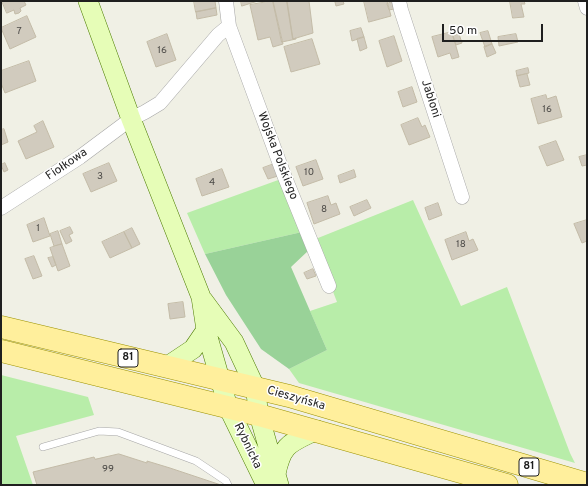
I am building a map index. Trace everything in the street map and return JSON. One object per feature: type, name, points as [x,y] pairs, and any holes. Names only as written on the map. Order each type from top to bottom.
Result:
[{"type":"main road","name":"Cieszyńska","points":[[1,327],[220,380],[255,387],[587,484]]},
{"type":"main road","name":"Cieszyńska","points":[[1,351],[317,430],[507,485]]},
{"type":"street","points":[[88,1],[131,119],[201,297],[206,330],[228,407]]},
{"type":"street","name":"Wojska Polskiego","points":[[226,1],[228,26],[329,286]]},
{"type":"street","name":"Jabłoni","points":[[400,1],[401,10],[462,197]]},
{"type":"street","points":[[585,1],[587,8]]},
{"type":"street","points":[[131,119],[160,103],[218,35],[228,26]]},
{"type":"street","name":"Fiołkowa","points":[[1,208],[80,157],[131,119]]},
{"type":"street","points":[[201,297],[234,342],[255,387],[259,415]]},
{"type":"street","points":[[166,367],[193,350],[206,330]]},
{"type":"street","name":"Rybnicka","points":[[228,407],[274,482]]},
{"type":"street","name":"Rybnicka","points":[[259,415],[274,482]]},
{"type":"street","points":[[274,482],[279,460],[289,444],[317,430]]},
{"type":"lane","points":[[43,447],[99,431],[118,432],[196,461],[226,481],[228,485]]},
{"type":"green space","points":[[281,179],[302,232],[205,254],[187,213]]},
{"type":"green space","points":[[413,200],[461,306],[507,287],[575,463],[299,383],[289,369],[327,350],[310,311],[337,302],[313,240]]},
{"type":"green space","points":[[302,232],[309,250],[291,267],[327,350],[289,369],[261,349],[226,295],[205,254]]},
{"type":"green space","points":[[1,375],[88,397],[94,415],[16,436],[33,485],[1,485]]},
{"type":"building","points":[[2,1],[24,1],[26,5],[20,8],[21,11],[19,13],[15,14],[14,10],[7,13]]},
{"type":"building","points":[[194,1],[215,1],[216,8],[196,12]]},
{"type":"building","points":[[241,1],[258,1],[242,6]]},
{"type":"building","points":[[273,1],[283,44],[273,47],[270,37],[258,40],[250,5]]},
{"type":"building","points":[[273,1],[287,1],[293,39],[296,39],[282,42]]},
{"type":"building","points":[[287,1],[309,1],[313,33],[293,39]]},
{"type":"building","points":[[343,1],[344,4],[336,6],[335,2]]},
{"type":"building","points":[[364,1],[387,1],[391,16],[369,22]]},
{"type":"building","points":[[510,1],[524,1],[525,4],[521,4],[524,17],[513,18]]},
{"type":"building","points":[[392,2],[394,9],[389,10],[387,4]]},
{"type":"building","points":[[216,8],[217,15],[197,19],[196,12]]},
{"type":"building","points":[[27,16],[36,37],[10,49],[1,28]]},
{"type":"building","points":[[361,28],[364,37],[352,41],[350,31]]},
{"type":"building","points":[[488,31],[492,44],[485,47],[480,33]]},
{"type":"building","points":[[452,32],[459,57],[452,59],[450,53],[438,57],[432,37]]},
{"type":"building","points":[[167,34],[176,60],[156,67],[147,42]]},
{"type":"building","points":[[459,34],[462,43],[456,45],[453,37]]},
{"type":"building","points":[[516,34],[518,42],[499,46],[498,37]]},
{"type":"building","points":[[394,36],[402,61],[387,67],[379,41]]},
{"type":"building","points":[[364,37],[367,48],[360,51],[357,39]]},
{"type":"building","points":[[312,39],[320,64],[291,72],[284,47]]},
{"type":"building","points":[[492,44],[496,53],[487,57],[484,47]]},
{"type":"building","points":[[29,61],[36,81],[5,93],[1,83],[1,71]]},
{"type":"building","points":[[528,68],[529,73],[517,76],[516,71]]},
{"type":"building","points":[[527,74],[530,85],[520,87],[517,76]]},
{"type":"building","points":[[412,87],[417,102],[403,107],[398,92]]},
{"type":"building","points":[[546,95],[547,99],[556,96],[562,117],[538,124],[531,99]]},
{"type":"building","points":[[418,118],[422,127],[425,125],[430,137],[409,145],[401,125]]},
{"type":"building","points":[[43,121],[54,147],[26,159],[18,141],[37,132],[34,126]]},
{"type":"building","points":[[4,129],[8,142],[1,145],[1,130]]},
{"type":"building","points":[[556,141],[564,160],[547,166],[539,147]]},
{"type":"building","points":[[587,155],[587,165],[582,166],[579,157]]},
{"type":"building","points":[[316,160],[323,179],[303,186],[296,167]]},
{"type":"building","points":[[5,163],[8,170],[4,172],[1,165]]},
{"type":"building","points":[[109,163],[117,181],[91,192],[83,174]]},
{"type":"building","points":[[274,164],[278,176],[268,179],[263,168]]},
{"type":"building","points":[[222,169],[229,187],[202,196],[196,179]]},
{"type":"building","points":[[354,170],[356,177],[340,183],[338,176]]},
{"type":"building","points":[[328,196],[331,205],[336,203],[340,214],[314,224],[307,203]]},
{"type":"building","points":[[367,200],[371,208],[354,216],[350,207]]},
{"type":"building","points":[[438,203],[442,215],[429,220],[425,208]]},
{"type":"building","points":[[44,218],[50,236],[33,242],[27,225]]},
{"type":"building","points":[[587,220],[587,241],[582,243],[574,224]]},
{"type":"building","points":[[70,227],[73,233],[69,235],[72,241],[66,244],[60,231]]},
{"type":"building","points":[[132,228],[140,244],[132,248],[124,232]]},
{"type":"building","points":[[58,231],[62,244],[54,246],[50,234]]},
{"type":"building","points":[[124,232],[132,248],[110,258],[102,242]]},
{"type":"building","points":[[466,232],[469,241],[473,239],[478,250],[452,260],[445,240]]},
{"type":"building","points":[[62,244],[70,266],[58,271],[50,248]]},
{"type":"building","points":[[34,256],[42,276],[33,279],[25,259]]},
{"type":"building","points":[[53,257],[56,265],[52,267],[48,258]]},
{"type":"building","points":[[313,269],[316,276],[307,279],[304,273]]},
{"type":"building","points":[[183,302],[185,317],[170,319],[168,304]]},
{"type":"building","points":[[119,454],[147,463],[147,461],[221,485],[37,485],[33,472],[94,457],[95,459]]}]
